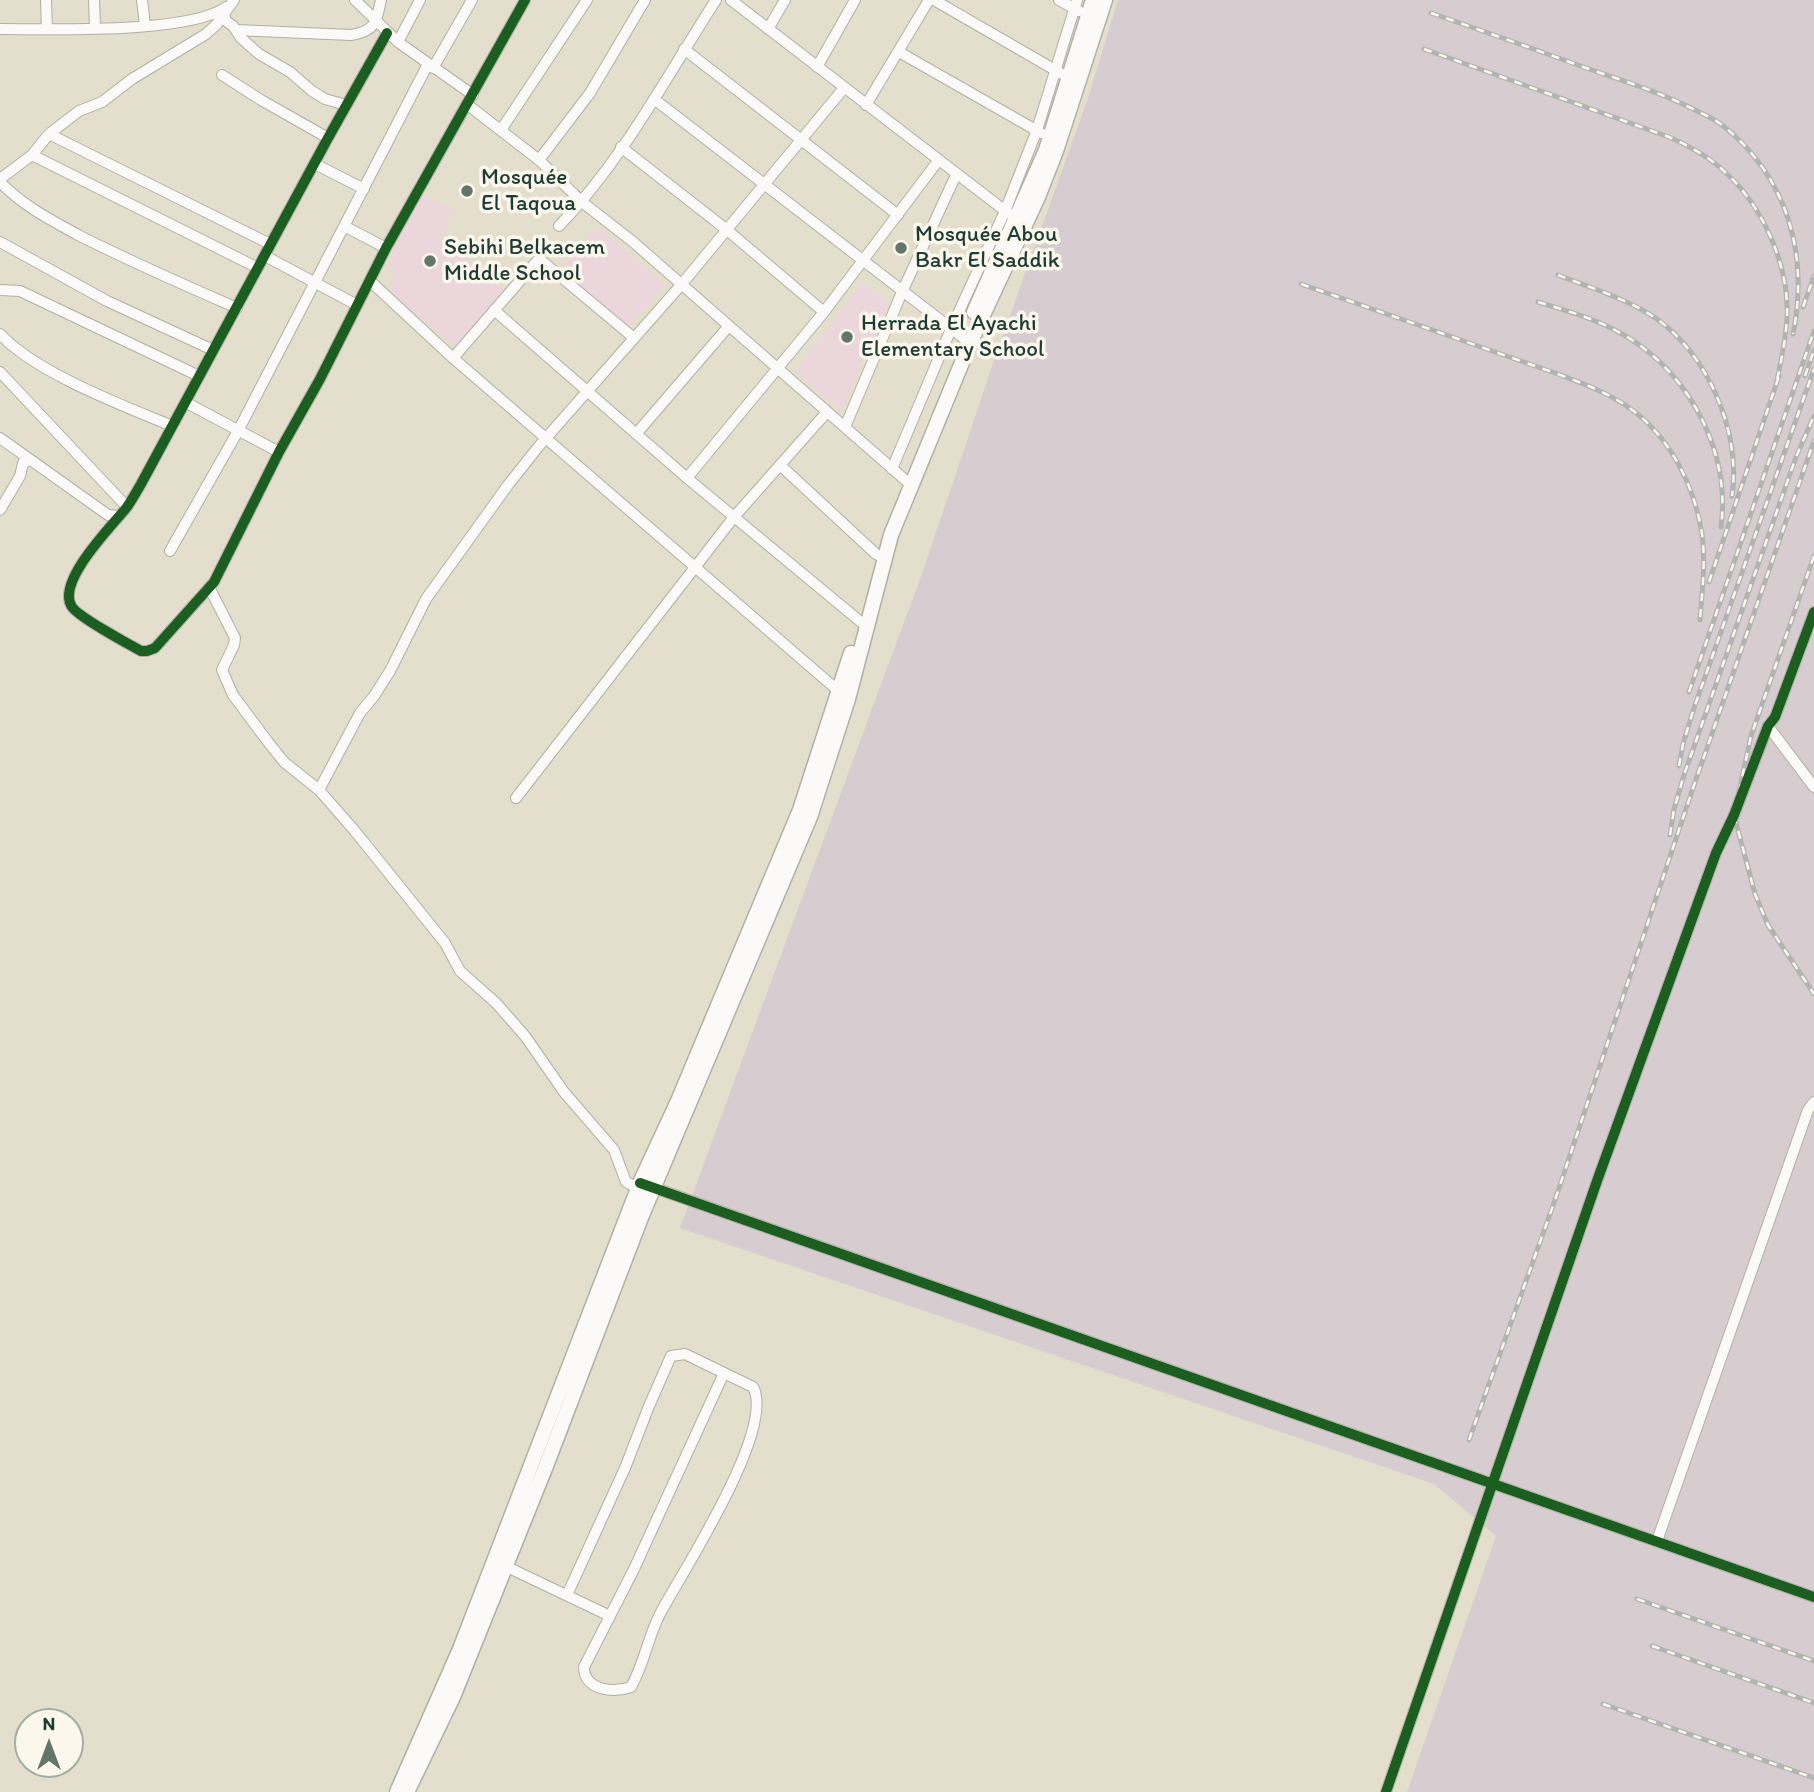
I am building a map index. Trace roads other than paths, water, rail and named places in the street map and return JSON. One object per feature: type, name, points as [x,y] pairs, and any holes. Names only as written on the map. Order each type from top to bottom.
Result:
[{"type":"main road","points":[[407,1792],[453,1697],[642,1214],[810,817],[880,556],[891,535],[907,482],[961,337],[1044,134],[1063,74],[1089,16],[1093,0]]},
{"type":"main road","points":[[961,337],[1038,197],[1056,151],[1105,0]]},
{"type":"main road","points":[[397,1792],[460,1649],[639,1186],[683,1089],[800,810],[844,695]]},
{"type":"street","points":[[46,0],[47,29]]},
{"type":"street","points":[[94,0],[95,27]]},
{"type":"street","points":[[142,0],[145,26]]},
{"type":"street","points":[[355,0],[398,42],[473,95]]},
{"type":"street","points":[[236,30],[351,35],[367,31],[376,23],[381,0]]},
{"type":"street","points":[[398,42],[419,0]]},
{"type":"street","points":[[170,551],[238,430],[314,281],[431,66],[472,0]]},
{"type":"street","points":[[387,33],[127,507],[83,561],[71,589],[70,602],[77,612],[135,648],[147,651],[155,648],[210,589],[386,248],[525,0]]},
{"type":"street","points":[[501,130],[587,0]]},
{"type":"street","points":[[539,160],[590,93],[645,0]]},
{"type":"street","points":[[559,226],[582,202],[621,147],[716,0]]},
{"type":"street","points":[[730,0],[1010,215]]},
{"type":"street","points":[[768,29],[785,0]]},
{"type":"street","points":[[817,68],[855,0]]},
{"type":"street","points":[[866,105],[931,0],[1063,74],[1076,4]]},
{"type":"street","points":[[1059,0],[1076,4],[1089,16]]},
{"type":"street","points":[[0,29],[145,26],[205,18],[216,14],[232,2]]},
{"type":"street","points":[[232,2],[206,34],[132,79],[102,102],[79,111],[49,134],[32,155],[0,181],[15,198],[48,218],[135,264],[237,308]]},
{"type":"street","points":[[224,15],[246,44],[325,99],[346,105]]},
{"type":"street","points":[[684,49],[898,215]]},
{"type":"street","points":[[899,52],[1044,134]]},
{"type":"street","points":[[222,75],[328,138]]},
{"type":"street","points":[[319,790],[360,713],[390,671],[431,590],[508,485],[681,285],[844,88]]},
{"type":"street","points":[[654,99],[961,337],[892,469]]},
{"type":"street","points":[[468,105],[539,160],[582,202],[632,241],[907,482]]},
{"type":"street","points":[[49,134],[270,244]]},
{"type":"street","points":[[621,147],[727,230],[824,312]]},
{"type":"street","points":[[32,155],[258,268]]},
{"type":"street","points":[[687,478],[779,369],[938,161]]},
{"type":"street","points":[[315,164],[364,189]]},
{"type":"street","points":[[845,427],[902,292],[956,175]]},
{"type":"street","points":[[344,226],[386,248]]},
{"type":"street","points":[[0,242],[107,302],[213,350]]},
{"type":"street","points":[[264,256],[358,305]]},
{"type":"street","points":[[453,358],[536,261],[540,260],[634,338]]},
{"type":"street","points":[[370,281],[453,358],[844,695]]},
{"type":"street","points":[[0,290],[20,291],[199,376]]},
{"type":"street","points":[[494,310],[687,478],[863,624]]},
{"type":"street","points":[[636,434],[728,327]]},
{"type":"street","points":[[0,334],[14,348],[53,371],[172,426]]},
{"type":"street","points":[[0,372],[127,507]]},
{"type":"street","points":[[184,402],[279,452]]},
{"type":"street","points":[[516,798],[734,517],[827,412]]},
{"type":"street","points":[[0,438],[108,515],[118,516]]},
{"type":"street","points":[[0,510],[20,476],[23,463],[31,460]]},
{"type":"street","points":[[780,465],[880,556]]},
{"type":"street","points":[[210,589],[235,638],[222,670],[240,706],[284,762],[319,790],[425,917],[445,943],[456,966],[496,1003],[525,1036],[572,1102],[614,1150],[626,1182],[655,1188],[1814,1597]]},
{"type":"street","points":[[1386,1792],[1597,1181],[1716,853],[1734,815],[1768,726],[1775,717],[1814,612]]},
{"type":"street","points":[[1768,726],[1814,787]]},
{"type":"street","points":[[1657,1541],[1808,1110],[1814,1102]]},
{"type":"street","points":[[567,1595],[625,1468],[671,1356],[685,1354],[753,1387],[757,1395],[755,1419],[738,1471],[659,1615],[642,1666],[631,1687],[620,1691],[599,1688],[584,1675],[584,1667],[634,1569],[724,1373]]},
{"type":"street","points":[[505,1566],[610,1616]]},
{"type":"railway","points":[[1431,13],[1657,93],[1722,125],[1745,146],[1763,168],[1778,193],[1788,219],[1798,275],[1793,334]]},
{"type":"railway","points":[[1424,49],[1669,137],[1698,152],[1724,171],[1738,185],[1761,218],[1778,256],[1783,276],[1787,316],[1776,385]]},
{"type":"railway","points":[[1558,275],[1609,294],[1646,312],[1676,335],[1692,354],[1706,375],[1726,422],[1731,447],[1732,496]]},
{"type":"railway","points":[[1803,307],[1814,276]]},
{"type":"railway","points":[[1301,284],[1577,381],[1614,398],[1645,420],[1679,464],[1699,516],[1704,555],[1700,620]]},
{"type":"railway","points":[[1538,302],[1603,324],[1624,335],[1668,370],[1686,392],[1712,443],[1719,470],[1721,527]]},
{"type":"railway","points":[[1689,692],[1814,331]]},
{"type":"railway","points":[[1805,376],[1814,350]]},
{"type":"railway","points":[[1679,766],[1694,708],[1814,369]]},
{"type":"railway","points":[[1709,582],[1779,376]]},
{"type":"railway","points":[[1670,835],[1684,775],[1796,457],[1814,416]]},
{"type":"railway","points":[[1469,1440],[1554,1203],[1692,791],[1814,441]]},
{"type":"railway","points":[[1814,556],[1751,736],[1734,815],[1755,894],[1768,925],[1814,994]]},
{"type":"railway","points":[[1637,1599],[1814,1661]]},
{"type":"railway","points":[[1652,1646],[1814,1703]]},
{"type":"railway","points":[[1603,1704],[1814,1778]]},
{"type":"place","name":"Mosquée El Taqoua","points":[[467,191]]},
{"type":"place","name":"Mosquée Abou Bakr El Saddik","points":[[901,248]]},
{"type":"place","name":"Sebihi Belkacem Middle School","points":[[430,261]]},
{"type":"place","name":"Herrada El Ayachi Elementary School","points":[[847,337]]}]
